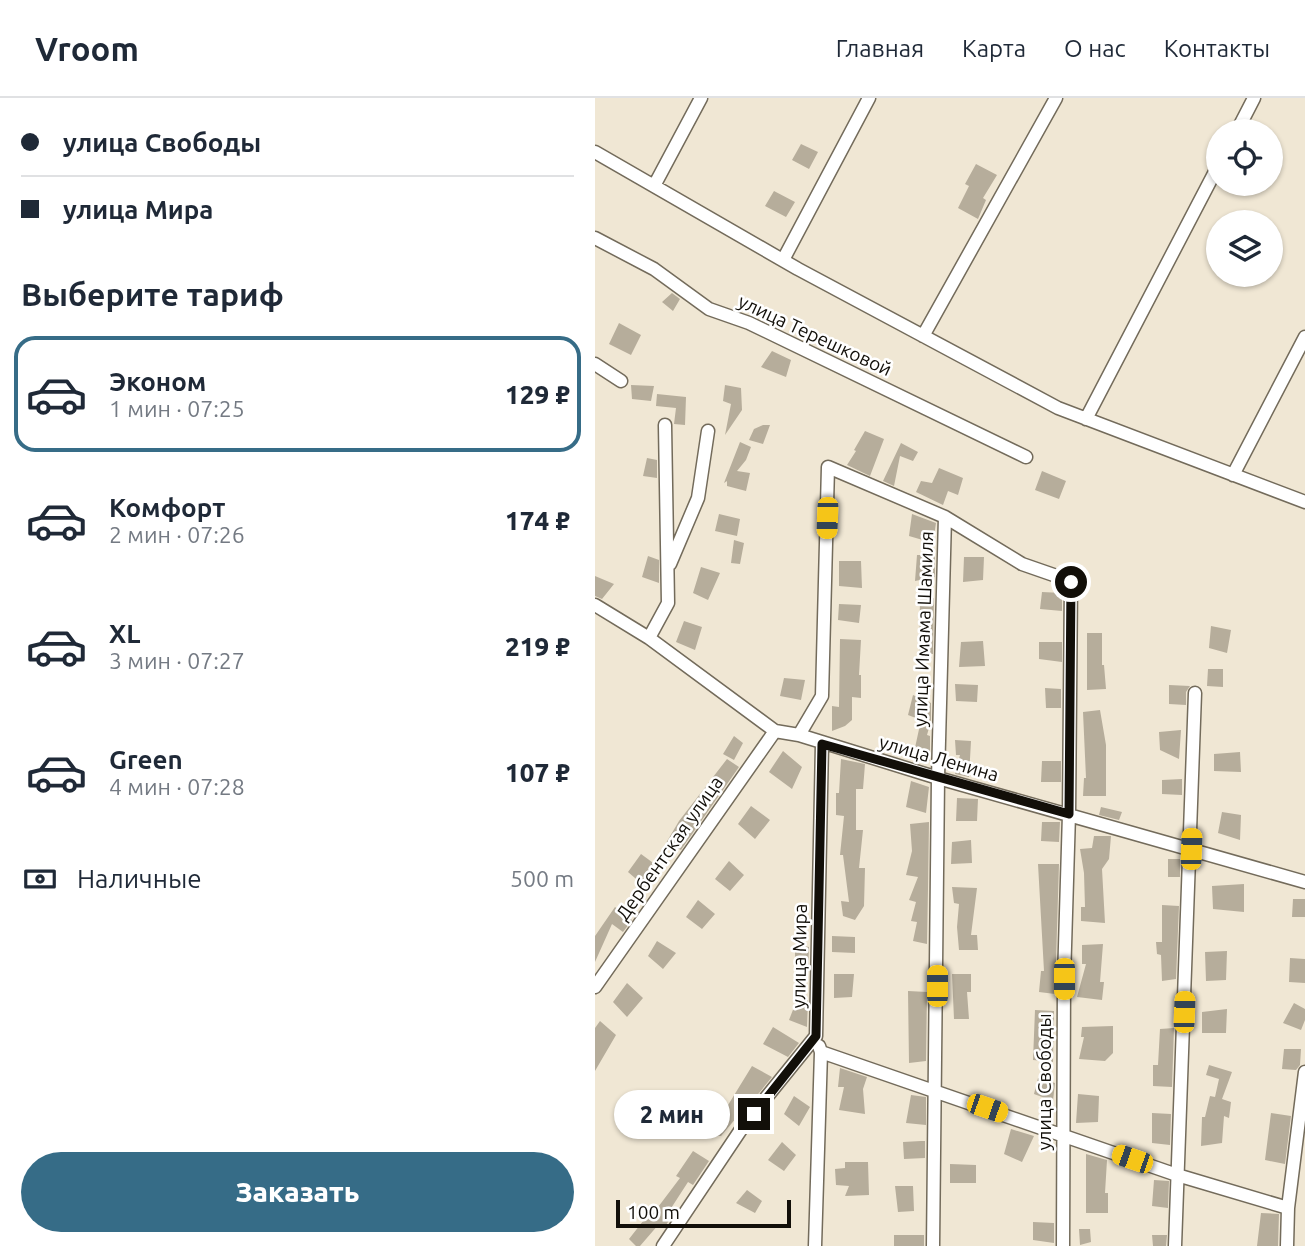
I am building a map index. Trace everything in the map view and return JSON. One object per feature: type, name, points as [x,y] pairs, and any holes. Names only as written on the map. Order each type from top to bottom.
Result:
[{"type":"street","points":[[654,186],[701,98]]},
{"type":"street","points":[[783,260],[869,98]]},
{"type":"street","points":[[923,336],[1056,98]]},
{"type":"street","points":[[1243,119],[1254,98]]},
{"type":"street","points":[[595,152],[783,260],[1058,408],[1305,502]]},
{"type":"street","points":[[1086,419],[1206,189]]},
{"type":"street","name":"улица Терешковой","points":[[595,238],[654,269],[709,309],[750,323],[1026,457]]},
{"type":"street","points":[[1233,475],[1305,337]]},
{"type":"street","points":[[595,364],[621,381]]},
{"type":"street","points":[[649,638],[668,603],[665,425]]},
{"type":"street","points":[[669,566],[698,498],[708,431]]},
{"type":"street","points":[[799,735],[822,696],[828,467],[945,517]]},
{"type":"street","name":"улица Свободы","points":[[945,517],[1022,564],[1071,582],[1064,979],[1063,1246]]},
{"type":"street","name":"улица Имама Шамиля","points":[[933,1246],[938,778],[945,517]]},
{"type":"street","name":"улица Ленина","points":[[595,604],[649,638],[775,731],[799,735],[938,778],[1305,882]]},
{"type":"street","points":[[1175,1246],[1195,693]]},
{"type":"street","name":"Дербентская улица","points":[[595,986],[775,731]]},
{"type":"street","name":"улица Мира","points":[[663,1246],[744,1125],[816,1036],[822,744]]},
{"type":"street","points":[[815,1246],[821,1052],[816,1036]]},
{"type":"street","points":[[821,1052],[1177,1175],[1288,1208]]},
{"type":"street","points":[[1287,1246],[1288,1208],[1305,1072]]},
{"type":"building","points":[[801,144],[818,152],[809,169],[792,160]]},
{"type":"building","points":[[976,164],[997,175],[983,198],[986,200],[978,219],[958,208],[969,186],[965,184]]},
{"type":"building","points":[[774,191],[795,202],[786,217],[765,206]]},
{"type":"building","points":[[672,293],[680,299],[673,311],[662,302]]},
{"type":"building","points":[[619,323],[641,335],[631,355],[609,344]]},
{"type":"building","points":[[772,351],[791,360],[786,377],[761,367]]},
{"type":"building","points":[[631,385],[654,386],[651,401],[632,399]]},
{"type":"building","points":[[725,385],[741,388],[742,410],[725,435],[731,404],[723,401]]},
{"type":"building","points":[[657,394],[686,397],[685,425],[674,424],[676,408],[656,406]]},
{"type":"building","points":[[770,425],[763,444],[749,440],[754,429]]},
{"type":"building","points":[[865,431],[884,439],[870,476],[847,465]]},
{"type":"building","points":[[740,442],[751,447],[746,460],[737,471],[750,473],[746,491],[727,486],[727,481],[724,483]]},
{"type":"building","points":[[901,443],[918,452],[913,461],[900,456],[894,486],[883,481]]},
{"type":"building","points":[[647,458],[657,460],[657,478],[643,476]]},
{"type":"building","points":[[939,468],[963,478],[958,495],[948,491],[943,505],[916,492],[921,481],[932,483]]},
{"type":"building","points":[[1042,471],[1066,481],[1059,499],[1035,490]]},
{"type":"building","points":[[719,514],[740,519],[737,536],[715,531]]},
{"type":"building","points":[[912,514],[936,523],[933,543],[909,536]]},
{"type":"building","points":[[734,540],[744,543],[740,564],[731,563]]},
{"type":"building","points":[[917,555],[935,555],[935,577],[915,581]]},
{"type":"building","points":[[648,556],[659,560],[659,583],[642,577]]},
{"type":"building","points":[[964,557],[984,557],[983,580],[963,582]]},
{"type":"building","points":[[839,561],[861,561],[862,588],[839,586]]},
{"type":"building","points":[[701,567],[720,573],[708,600],[693,593]]},
{"type":"building","points":[[595,576],[614,584],[602,599],[595,596]]},
{"type":"building","points":[[1042,592],[1062,593],[1062,611],[1040,609]]},
{"type":"building","points":[[920,598],[934,598],[933,654],[919,654]]},
{"type":"building","points":[[839,604],[861,605],[859,623],[838,620]]},
{"type":"building","points":[[684,621],[702,627],[695,650],[676,642]]},
{"type":"building","points":[[1211,626],[1231,630],[1227,653],[1209,648]]},
{"type":"building","points":[[1087,633],[1102,633],[1102,665],[1106,689],[1087,690]]},
{"type":"building","points":[[840,639],[861,640],[861,698],[852,697],[852,720],[832,731],[832,706],[839,707]]},
{"type":"building","points":[[983,641],[985,666],[959,667],[961,642]]},
{"type":"building","points":[[1039,642],[1062,642],[1062,662],[1039,659]]},
{"type":"building","points":[[1208,669],[1223,669],[1223,687],[1207,686]]},
{"type":"building","points":[[784,678],[805,680],[801,700],[780,696]]},
{"type":"building","points":[[955,684],[978,685],[977,702],[956,701]]},
{"type":"building","points":[[1169,685],[1190,686],[1186,692],[1186,705],[1169,704]]},
{"type":"building","points":[[1045,688],[1061,689],[1061,708],[1046,708]]},
{"type":"building","points":[[913,695],[931,703],[931,721],[927,735],[930,736],[930,761],[913,757],[921,720],[908,715]]},
{"type":"building","points":[[1100,710],[1106,745],[1106,796],[1083,796],[1086,778],[1083,712]]},
{"type":"building","points":[[1181,730],[1179,759],[1160,750],[1159,732]]},
{"type":"building","points":[[734,736],[743,743],[734,760],[723,754]]},
{"type":"building","points":[[955,740],[971,741],[969,777],[955,774],[960,755],[956,755]]},
{"type":"building","points":[[783,751],[802,767],[792,789],[769,772]]},
{"type":"building","points":[[1240,752],[1241,772],[1214,771],[1214,754]]},
{"type":"building","points":[[727,759],[739,767],[681,850],[666,843],[679,821]]},
{"type":"building","points":[[841,759],[865,764],[863,789],[856,789],[856,830],[863,830],[859,868],[865,868],[864,906],[855,920],[843,916],[841,901],[849,902],[843,855],[840,855],[844,816],[836,815]]},
{"type":"building","points":[[1042,761],[1061,761],[1061,782],[1041,782]]},
{"type":"building","points":[[1182,779],[1182,795],[1162,794],[1162,780]]},
{"type":"building","points":[[911,781],[929,787],[926,813],[906,807]]},
{"type":"building","points":[[957,798],[978,799],[977,821],[956,821]]},
{"type":"building","points":[[751,806],[770,820],[755,839],[738,824]]},
{"type":"building","points":[[1101,807],[1122,812],[1119,820],[1099,815]]},
{"type":"building","points":[[1222,812],[1241,815],[1240,840],[1218,833]]},
{"type":"building","points":[[929,822],[927,944],[913,941],[917,922],[911,921],[916,902],[909,900],[918,877],[906,875],[912,851],[910,824]]},
{"type":"building","points":[[1042,822],[1060,822],[1059,842],[1041,841]]},
{"type":"building","points":[[1094,836],[1111,836],[1109,859],[1102,869],[1105,923],[1081,921],[1081,907],[1085,907],[1080,849],[1092,848]]},
{"type":"building","points":[[971,840],[972,863],[951,864],[952,842]]},
{"type":"building","points":[[641,854],[656,865],[642,884],[628,872]]},
{"type":"building","points":[[1168,859],[1180,859],[1180,877],[1168,877]]},
{"type":"building","points":[[729,861],[744,875],[730,891],[715,879]]},
{"type":"building","points":[[1038,864],[1059,864],[1055,994],[1039,992],[1041,971],[1044,971]]},
{"type":"building","points":[[1244,884],[1244,912],[1213,909],[1212,886]]},
{"type":"building","points":[[952,887],[977,888],[971,935],[977,935],[978,950],[959,950],[959,904],[954,903]]},
{"type":"building","points":[[1293,899],[1305,899],[1305,917],[1292,917]]},
{"type":"building","points":[[698,900],[715,914],[702,929],[686,917]]},
{"type":"building","points":[[1162,905],[1179,906],[1176,979],[1162,981],[1161,955],[1157,954],[1156,942],[1162,942]]},
{"type":"building","points":[[615,907],[632,920],[623,932],[612,924],[595,962],[595,936]]},
{"type":"building","points":[[832,936],[855,937],[855,953],[832,952]]},
{"type":"building","points":[[657,941],[676,953],[663,969],[648,956]]},
{"type":"building","points":[[795,944],[809,947],[808,971],[795,972]]},
{"type":"building","points":[[1103,944],[1100,982],[1104,982],[1102,1000],[1077,997],[1086,964],[1082,964],[1082,945]]},
{"type":"building","points":[[1227,951],[1226,980],[1206,981],[1205,952]]},
{"type":"building","points":[[1290,958],[1305,959],[1305,983],[1289,982]]},
{"type":"building","points":[[834,974],[854,974],[852,997],[834,998]]},
{"type":"building","points":[[952,974],[971,974],[971,992],[967,992],[969,1019],[954,1019]]},
{"type":"building","points":[[627,983],[643,998],[627,1017],[613,1002]]},
{"type":"building","points":[[908,991],[927,992],[926,1061],[909,1063]]},
{"type":"building","points":[[798,997],[808,1000],[807,1027],[789,1020]]},
{"type":"building","points":[[1294,1003],[1305,1009],[1301,1030],[1283,1023]]},
{"type":"building","points":[[1227,1009],[1226,1033],[1202,1033],[1202,1012]]},
{"type":"building","points":[[1035,1010],[1054,1011],[1053,1062],[1033,1060]]},
{"type":"building","points":[[600,1021],[616,1035],[595,1071],[595,1028]]},
{"type":"building","points":[[1113,1026],[1113,1053],[1105,1061],[1079,1059],[1084,1037],[1081,1037],[1082,1027]]},
{"type":"building","points":[[773,1027],[799,1043],[788,1057],[763,1044]]},
{"type":"building","points":[[1174,1028],[1172,1087],[1153,1086],[1153,1065],[1158,1065],[1160,1029]]},
{"type":"building","points":[[1284,1049],[1301,1049],[1300,1065],[1296,1070],[1282,1069]]},
{"type":"building","points":[[1209,1065],[1232,1072],[1222,1099],[1231,1102],[1229,1118],[1224,1116],[1222,1143],[1201,1146],[1202,1117],[1205,1117],[1210,1096],[1215,1097],[1219,1079],[1206,1075]]},
{"type":"building","points":[[752,1066],[772,1077],[755,1098],[750,1095],[734,1115],[737,1117],[721,1136],[717,1136],[708,1126],[721,1108],[725,1110]]},
{"type":"building","points":[[840,1068],[867,1077],[863,1089],[865,1114],[839,1110],[844,1087],[838,1087]]},
{"type":"building","points":[[1038,1078],[1055,1083],[1053,1101],[1034,1094]]},
{"type":"building","points":[[1078,1094],[1099,1096],[1098,1122],[1076,1123]]},
{"type":"building","points":[[911,1095],[926,1097],[926,1125],[906,1123]]},
{"type":"building","points":[[794,1096],[810,1107],[799,1126],[784,1114]]},
{"type":"building","points":[[1152,1113],[1171,1114],[1170,1145],[1152,1143]]},
{"type":"building","points":[[1271,1113],[1291,1116],[1285,1164],[1265,1160]]},
{"type":"building","points":[[1011,1129],[1034,1136],[1022,1162],[1004,1154]]},
{"type":"building","points":[[925,1141],[925,1158],[904,1159],[903,1142]]},
{"type":"building","points":[[782,1142],[796,1155],[784,1171],[768,1160]]},
{"type":"building","points":[[693,1151],[709,1161],[693,1185],[688,1182],[666,1216],[670,1219],[664,1228],[659,1224],[640,1246],[636,1246],[629,1239],[647,1216],[649,1219],[680,1178],[676,1176]]},
{"type":"building","points":[[1086,1154],[1107,1160],[1105,1193],[1108,1193],[1108,1213],[1086,1213]]},
{"type":"building","points":[[845,1162],[868,1162],[869,1195],[845,1196],[849,1186],[836,1185],[835,1169],[845,1168]]},
{"type":"building","points":[[950,1164],[976,1165],[976,1183],[950,1183]]},
{"type":"building","points":[[1154,1180],[1169,1181],[1168,1208],[1152,1206]]},
{"type":"building","points":[[895,1186],[913,1186],[914,1211],[898,1212]]},
{"type":"building","points":[[747,1190],[762,1201],[755,1213],[736,1203]]},
{"type":"building","points":[[1261,1213],[1279,1214],[1278,1246],[1257,1246]]},
{"type":"building","points":[[1033,1222],[1054,1223],[1054,1243],[1033,1240]]},
{"type":"building","points":[[1079,1229],[1090,1229],[1091,1242],[1080,1245]]},
{"type":"building","points":[[894,1235],[924,1235],[924,1246],[894,1246]]},
{"type":"building","points":[[1152,1235],[1167,1235],[1166,1246],[1153,1246]]},
{"type":"route","points":[[754,1114],[816,1036],[822,744],[1069,814],[1071,582]]}]
